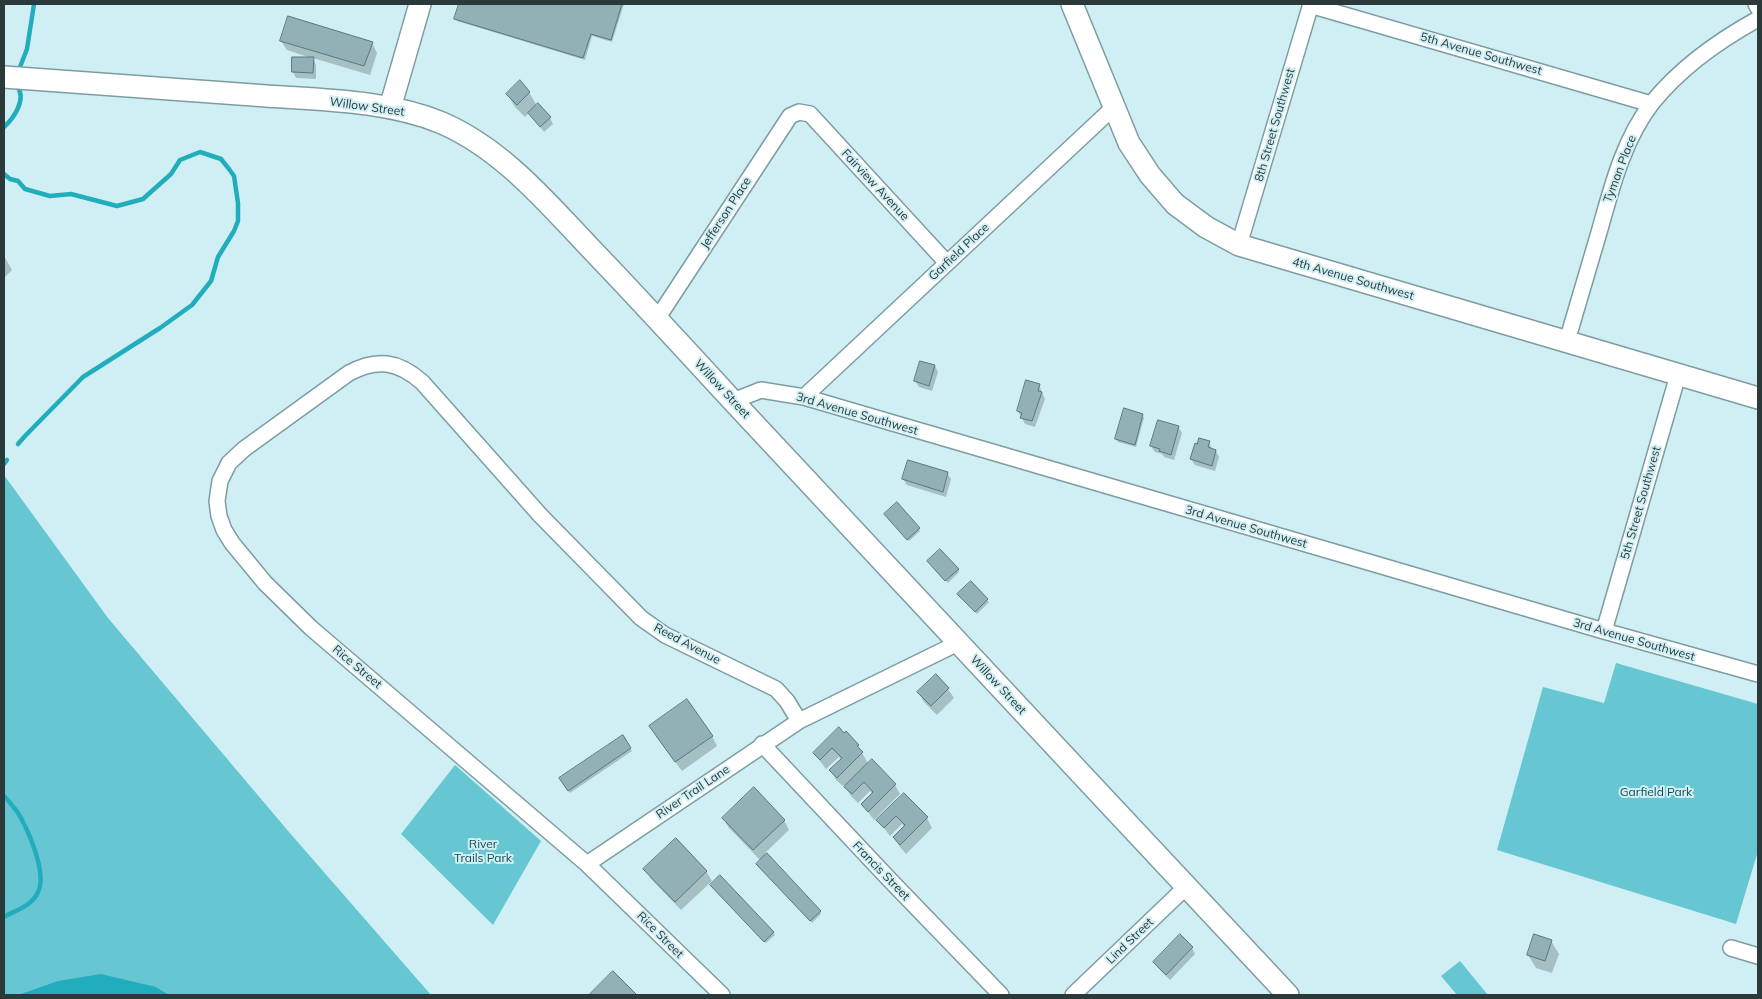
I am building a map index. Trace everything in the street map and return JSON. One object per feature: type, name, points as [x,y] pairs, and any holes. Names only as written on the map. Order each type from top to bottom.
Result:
[{"type":"street","points":[[390,108],[420,4]]},
{"type":"street","name":"4th Avenue Southwest","points":[[1072,4],[1129,143],[1150,175],[1175,204],[1206,227],[1240,246],[1758,398]]},
{"type":"street","name":"5th Avenue Southwest","points":[[1310,4],[1652,104]]},
{"type":"street","name":"8th Street Southwest","points":[[1240,246],[1310,4]]},
{"type":"street","points":[[1756,4],[1758,8]]},
{"type":"street","name":"Tyman Place","points":[[1567,342],[1611,189],[1629,140],[1652,104],[1702,53],[1758,19]]},
{"type":"street","name":"Willow Street","points":[[4,77],[328,100],[390,108],[416,114],[443,124],[468,137],[501,159],[530,184],[1288,995]]},
{"type":"street","name":"Garfield Place","points":[[804,398],[1114,107]]},
{"type":"street","name":"Fairview Avenue","points":[[800,112],[810,114],[947,263]]},
{"type":"street","name":"Jefferson Place","points":[[657,319],[790,116],[800,112]]},
{"type":"street","name":"Rice Street","points":[[422,382],[410,372],[394,366],[378,364],[364,366],[349,373],[244,449],[230,462],[220,481],[217,501],[219,516],[224,530],[232,543],[265,583],[287,606],[588,864],[722,995]]},
{"type":"street","name":"5th Street Southwest","points":[[1604,631],[1678,375]]},
{"type":"street","name":"Reed Avenue","points":[[422,382],[540,516],[641,618],[665,635],[776,689],[798,720]]},
{"type":"street","name":"3rd Avenue Southwest","points":[[733,401],[761,390],[804,398],[1758,674]]},
{"type":"street","points":[[798,720],[958,643]]},
{"type":"street","name":"River Trail Lane","points":[[588,864],[798,720]]},
{"type":"street","name":"Francis Street","points":[[762,744],[889,879],[1002,995]]},
{"type":"street","name":"Lind Street","points":[[1073,995],[1187,886]]},
{"type":"street","points":[[1731,948],[1758,956]]},
{"type":"green space","points":[[4,475],[108,618],[289,832],[431,995],[170,995],[156,987],[4,995]]},
{"type":"green space","name":"Garfield Park","points":[[1616,663],[1758,704],[1758,851],[1736,924],[1497,850],[1543,687],[1604,703]]},
{"type":"green space","name":"River Trails Park","points":[[455,765],[541,841],[493,925],[401,834]]},
{"type":"green space","points":[[1460,961],[1488,995],[1457,995],[1441,976]]},
{"type":"shaded area","points":[[101,974],[156,987],[170,995],[18,995],[58,981]]},
{"type":"building","points":[[459,4],[622,4],[611,40],[591,34],[583,58],[454,19]]},
{"type":"building","points":[[288,16],[373,42],[364,66],[280,41]]},
{"type":"building","points":[[292,57],[314,57],[313,73],[292,72]]},
{"type":"building","points":[[520,80],[530,92],[517,105],[506,94]]},
{"type":"building","points":[[538,103],[551,117],[540,127],[528,113]]},
{"type":"building","points":[[920,361],[935,365],[929,386],[914,381]]},
{"type":"building","points":[[1026,380],[1040,384],[1038,391],[1042,392],[1032,421],[1020,418],[1022,413],[1017,411]]},
{"type":"building","points":[[1124,408],[1143,414],[1135,445],[1115,439]]},
{"type":"building","points":[[1158,420],[1179,426],[1171,455],[1150,446]]},
{"type":"building","points":[[1199,438],[1210,441],[1208,447],[1216,450],[1212,466],[1190,459],[1195,443],[1197,444]]},
{"type":"building","points":[[908,460],[948,472],[943,492],[902,479]]},
{"type":"building","points":[[897,502],[920,528],[907,540],[884,514]]},
{"type":"building","points":[[940,549],[959,569],[945,581],[927,561]]},
{"type":"building","points":[[971,581],[988,599],[975,612],[957,594]]},
{"type":"building","points":[[936,674],[949,688],[931,706],[917,692]]},
{"type":"building","points":[[687,699],[713,736],[675,762],[649,726]]},
{"type":"building","points":[[839,727],[844,733],[846,731],[863,752],[837,778],[829,770],[842,758],[832,748],[820,760],[813,753]]},
{"type":"building","points":[[623,735],[631,748],[568,791],[559,778]]},
{"type":"building","points":[[872,759],[896,784],[868,812],[861,804],[873,792],[864,782],[852,794],[844,787]]},
{"type":"building","points":[[754,787],[785,820],[753,850],[722,818]]},
{"type":"building","points":[[904,793],[928,817],[900,845],[893,837],[905,825],[896,816],[884,828],[876,820]]},
{"type":"building","points":[[676,838],[707,871],[675,902],[643,869]]},
{"type":"building","points":[[767,853],[821,911],[810,921],[756,864]]},
{"type":"building","points":[[720,875],[774,932],[764,942],[710,885]]},
{"type":"building","points":[[1180,934],[1193,947],[1166,975],[1153,962]]},
{"type":"building","points":[[1534,934],[1552,940],[1545,961],[1527,955]]},
{"type":"building","points":[[613,971],[637,995],[589,995]]},
{"type":"waterway","points":[[20,67],[27,49],[34,4]]},
{"type":"waterway","points":[[4,127],[12,119],[20,102],[20,91],[17,86]]},
{"type":"waterway","points":[[4,174],[10,179],[18,181],[25,189],[50,196],[71,194],[117,206],[143,199],[171,174],[180,160],[200,152],[221,159],[229,169],[234,176],[238,203],[238,221],[234,231],[218,257],[211,281],[192,305],[160,328],[83,377],[18,444]]},
{"type":"waterway","points":[[4,464],[7,460]]},
{"type":"waterway","points":[[4,796],[18,812],[25,825],[33,844],[40,875],[38,892],[32,901],[4,917]]}]
